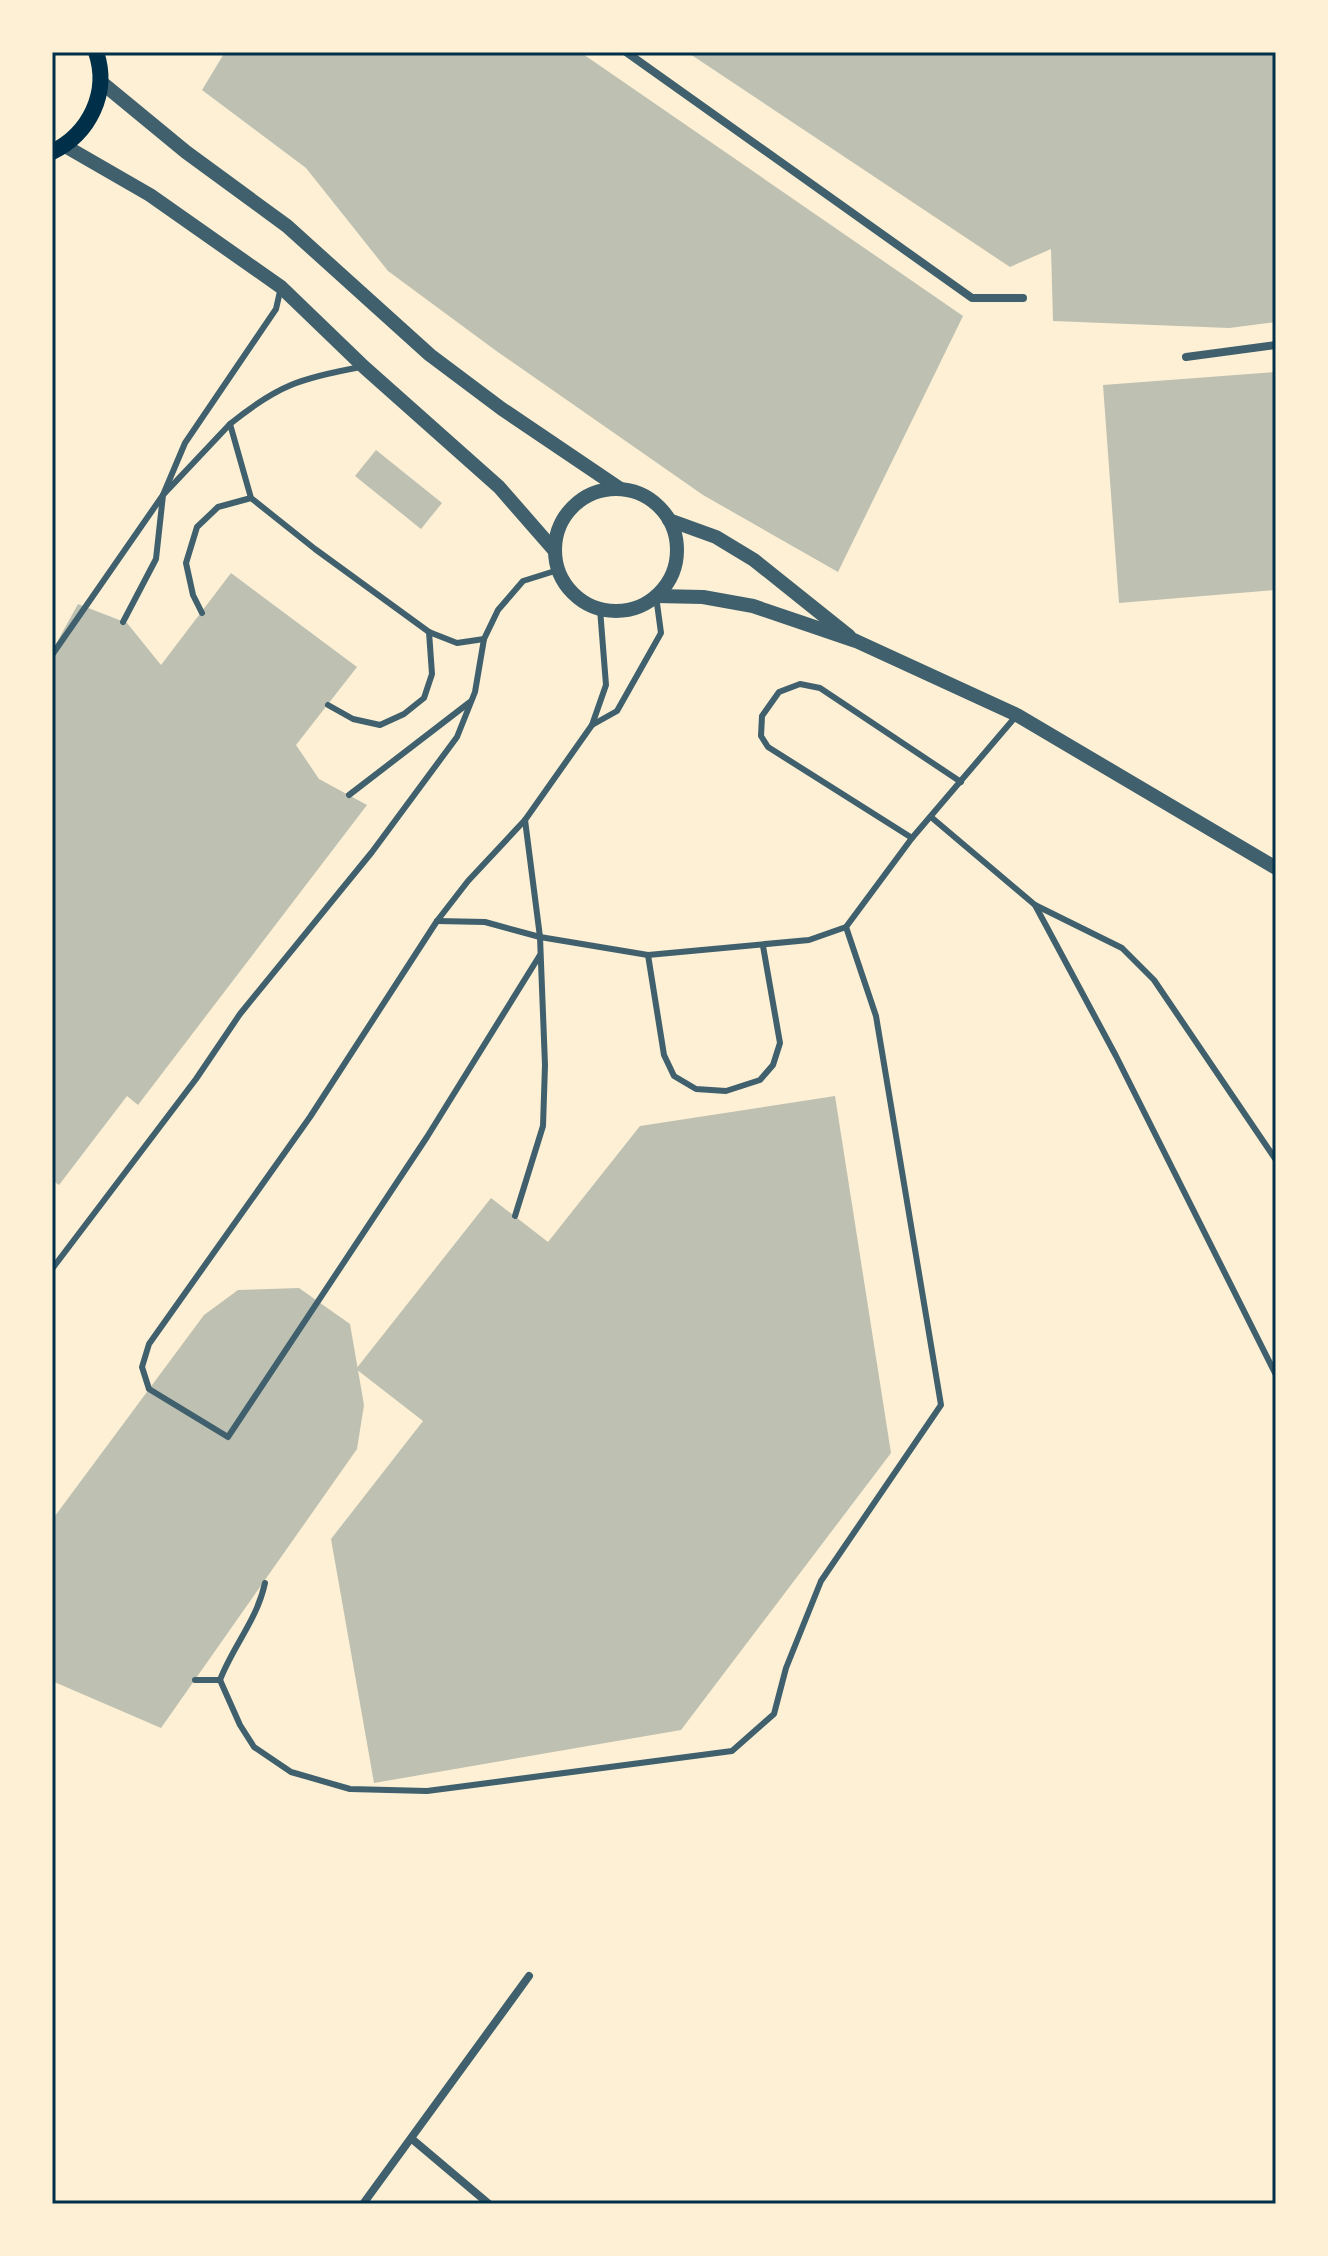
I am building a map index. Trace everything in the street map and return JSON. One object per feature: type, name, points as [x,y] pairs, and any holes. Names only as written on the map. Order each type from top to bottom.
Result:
[{"type":"main road","points":[[58,149],[84,129],[96,106],[101,82],[98,53]]},
{"type":"street","points":[[626,52],[972,298],[1023,298]]},
{"type":"street","points":[[101,82],[186,152],[287,226],[430,355],[502,409],[619,488],[639,493],[657,504],[669,520],[676,540],[676,560],[669,580],[656,596],[639,606],[620,611],[600,609],[581,601],[567,588],[558,570],[554,550],[562,522],[580,500],[598,491],[619,488]]},
{"type":"street","points":[[58,149],[150,195],[281,287],[364,367],[499,487],[554,550]]},
{"type":"street","points":[[1186,357],[1276,345]]},
{"type":"street","points":[[669,520],[716,537],[754,560],[856,641]]},
{"type":"street","points":[[656,596],[703,597],[753,606],[856,641],[1017,715],[1276,868]]},
{"type":"street","points":[[363,2204],[529,1976]]},
{"type":"street","points":[[412,2139],[489,2204]]},
{"type":"lane","points":[[123,622],[156,559],[163,495],[185,443],[276,309],[281,287]]},
{"type":"lane","points":[[52,655],[163,495],[230,424],[283,386],[316,375],[364,367]]},
{"type":"lane","points":[[230,424],[251,498],[429,632],[457,643],[484,639]]},
{"type":"lane","points":[[202,613],[193,595],[186,563],[197,527],[218,507],[251,498]]},
{"type":"lane","points":[[52,1269],[196,1079],[240,1014],[372,852],[457,737],[475,692],[484,639],[498,610],[523,581],[558,570]]},
{"type":"lane","points":[[592,725],[617,711],[661,633],[656,596]]},
{"type":"lane","points":[[540,955],[427,1137],[228,1437],[149,1389],[142,1367],[149,1344],[310,1117],[437,921],[468,881],[525,820],[592,725],[606,685],[600,609]]},
{"type":"lane","points":[[328,705],[353,719],[380,725],[404,714],[424,698],[432,674],[429,632]]},
{"type":"lane","points":[[912,838],[768,747],[761,736],[762,716],[779,692],[800,684],[820,688],[961,782]]},
{"type":"lane","points":[[349,795],[471,701]]},
{"type":"lane","points":[[437,921],[485,922],[540,937],[648,955],[809,940],[846,927],[912,838],[1017,715]]},
{"type":"lane","points":[[931,817],[1035,905],[1122,948],[1139,962],[1276,1160]]},
{"type":"lane","points":[[515,1216],[543,1126],[545,1065],[540,937],[525,820]]},
{"type":"lane","points":[[1035,905],[1116,1056],[1276,1375]]},
{"type":"lane","points":[[265,1583],[249,1627],[231,1653],[220,1680],[240,1725],[254,1747],[291,1772],[350,1789],[427,1791],[732,1751],[774,1714],[786,1668],[821,1581],[941,1405],[876,1016],[846,927]]},
{"type":"lane","points":[[648,955],[664,1055],[674,1076],[696,1089],[726,1091],[760,1080],[773,1065],[780,1043],[763,946]]},
{"type":"lane","points":[[195,1680],[220,1680]]},
{"type":"building","points":[[225,52],[580,52],[963,316],[838,572],[703,495],[388,271],[306,168],[202,90]]},
{"type":"building","points":[[687,52],[1276,52],[1276,322],[1229,328],[1053,321],[1051,249],[1010,267]]},
{"type":"building","points":[[1276,372],[1276,590],[1119,603],[1103,385]]},
{"type":"building","points":[[376,450],[442,503],[421,529],[355,476]]},
{"type":"building","points":[[231,573],[357,667],[296,745],[319,779],[367,805],[138,1105],[127,1096],[59,1185],[52,1180],[52,651],[78,604],[127,623],[161,665]]},
{"type":"building","points":[[835,1096],[891,1453],[681,1730],[374,1783],[331,1539],[423,1421],[356,1369],[491,1198],[548,1242],[640,1126]]},
{"type":"building","points":[[299,1288],[350,1324],[364,1405],[357,1449],[161,1728],[52,1681],[52,1520],[204,1315],[238,1290]]}]
